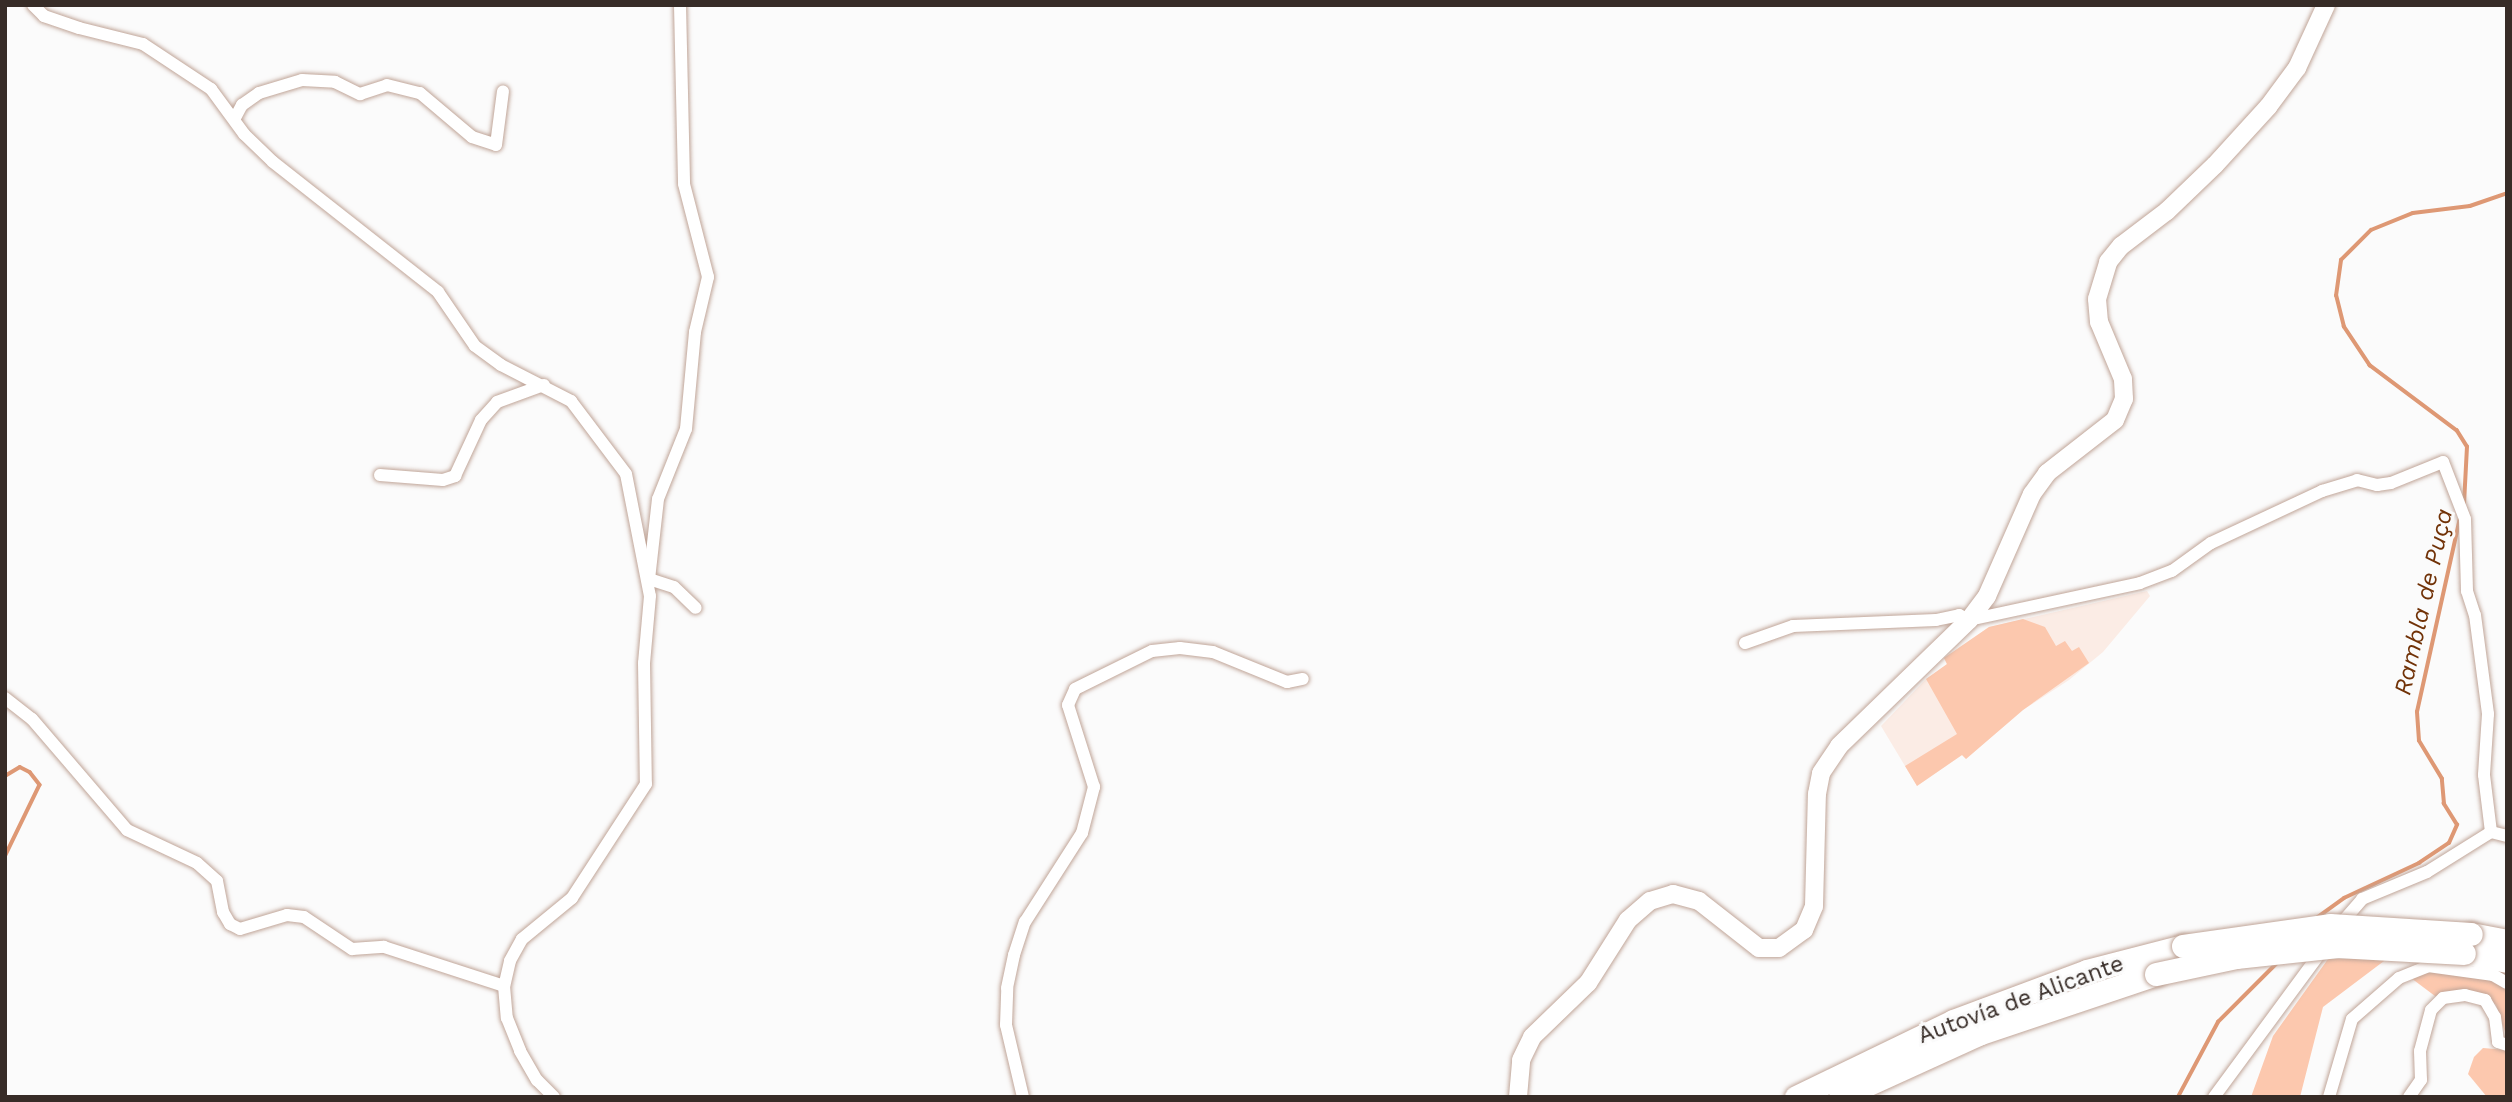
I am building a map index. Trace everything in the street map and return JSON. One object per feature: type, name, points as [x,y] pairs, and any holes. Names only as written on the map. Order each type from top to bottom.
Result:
[{"type":"highway","name":"Autovía de Alicante","points":[[1796,1097],[1953,1021],[2087,971],[2183,946],[2330,925],[2467,943],[2507,961]]},
{"type":"highway","name":"Autovía de Alicante","points":[[1840,1097],[1978,1034],[2155,974],[2236,957],[2337,946],[2507,940]]},
{"type":"street","points":[[33,5],[44,16],[143,44],[211,89],[235,118],[244,134],[274,162],[438,292],[475,346],[501,365],[572,401],[626,474],[649,579]]},
{"type":"street","points":[[554,1097],[537,1080],[520,1051],[507,1018],[504,986],[522,940],[572,898],[646,784],[644,663],[649,579],[658,499],[685,429],[695,332],[708,277],[684,184],[680,5]]},
{"type":"street","points":[[1518,1097],[1521,1060],[1532,1038],[1588,983],[1628,920],[1650,901],[1673,894],[1699,901],[1759,948],[1779,948],[1804,930],[1814,906],[1816,794],[1821,773],[1839,746],[1969,620],[2003,565],[2039,484],[2066,458],[2102,435],[2115,420],[2124,398],[2123,379],[2099,322],[2101,278],[2108,262],[2121,246],[2167,211],[2216,165],[2268,107],[2297,68],[2326,5]]},
{"type":"street","points":[[235,118],[242,105],[259,93],[302,80],[335,82],[360,94],[387,85],[420,93],[472,137],[496,145],[502,91]]},
{"type":"street","points":[[380,475],[432,480],[455,476],[481,420],[497,402],[544,385]]},
{"type":"street","points":[[1745,643],[1793,626],[1936,620],[1959,615],[1969,620],[2157,578],[2201,548],[2322,491],[2357,480],[2377,485],[2391,483],[2443,462],[2465,519],[2467,591],[2475,615],[2488,714],[2484,775],[2491,832]]},
{"type":"street","points":[[649,579],[674,587],[696,608]]},
{"type":"street","points":[[1023,1097],[1006,1025],[1012,966],[1025,922],[1082,833],[1094,787],[1068,705],[1075,689],[1152,651],[1180,648],[1213,652],[1286,682],[1303,679]]},
{"type":"street","points":[[5,698],[32,719],[127,830],[197,863],[216,881],[222,912],[230,924],[240,929],[287,915],[304,917],[352,949],[384,947],[504,986]]},
{"type":"street","points":[[2214,1097],[2350,911],[2362,899],[2427,872],[2491,832],[2507,836]]},
{"type":"street","points":[[2329,1097],[2352,1018],[2399,978],[2428,966],[2493,975],[2507,983]]},
{"type":"street","points":[[2423,1097],[2421,1080],[2424,1034],[2431,1010],[2443,998],[2465,995],[2484,1000],[2494,1017],[2498,1042],[2507,1045]]},
{"type":"street","points":[[2409,1097],[2421,1080]]},
{"type":"shaded area","points":[[2147,591],[2150,596],[2103,652],[2069,680],[2023,710],[1966,759],[1962,755],[1917,786],[1881,726],[1926,679],[1947,665],[1944,658],[1989,627]]},
{"type":"shaded area","points":[[2023,619],[2045,627],[2056,646],[2065,641],[2072,651],[2079,647],[2089,663],[2023,710],[1966,759],[1962,755],[1917,786],[1905,766],[1957,734],[1926,679],[1947,664],[1944,658],[1989,627]]},
{"type":"shaded area","points":[[2388,958],[2323,1007],[2300,1097],[2251,1097],[2273,1036],[2328,959]]},
{"type":"shaded area","points":[[2429,969],[2491,978],[2506,987],[2507,1038],[2496,1005],[2485,996],[2439,999],[2411,978]]},
{"type":"shaded area","points":[[2483,1048],[2507,1050],[2507,1097],[2487,1097],[2468,1074],[2474,1057]]},
{"type":"waterway","name":"Rambla de Puça","points":[[2464,504],[2467,447],[2457,431],[2370,366],[2344,327],[2336,296],[2341,260],[2371,230],[2413,213],[2470,206],[2507,193]]},
{"type":"waterway","name":"Rambla de Puça","points":[[2318,917],[2344,898],[2419,863],[2449,843],[2457,825],[2444,804],[2442,779],[2419,741],[2417,712],[2460,518]]},
{"type":"waterway","points":[[5,776],[20,767],[30,772],[40,785],[5,857]]},
{"type":"waterway","name":"Rambla de Puça","points":[[2178,1097],[2218,1022],[2278,962]]}]
